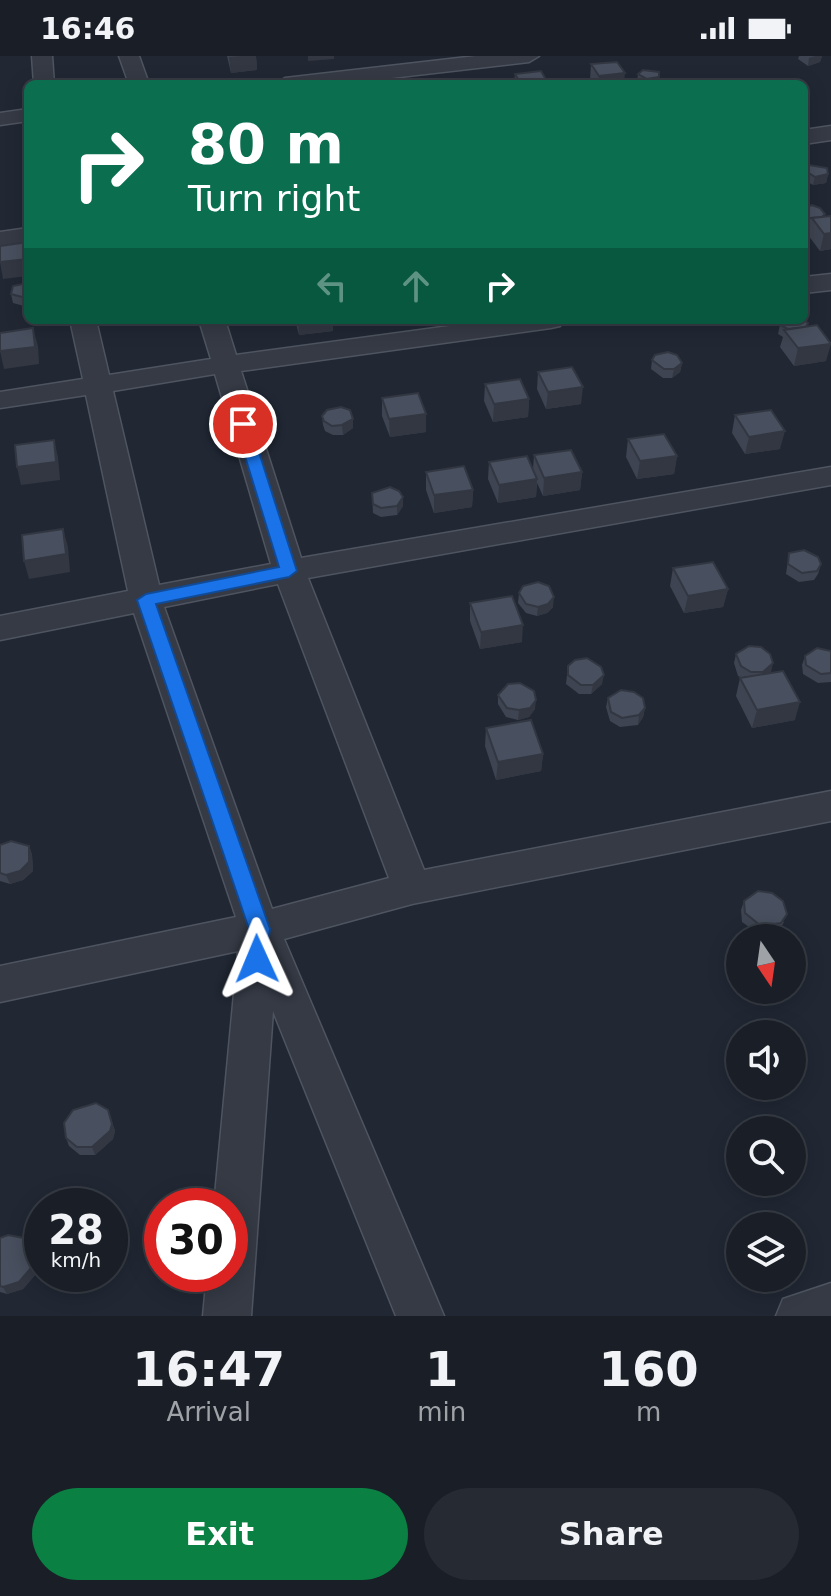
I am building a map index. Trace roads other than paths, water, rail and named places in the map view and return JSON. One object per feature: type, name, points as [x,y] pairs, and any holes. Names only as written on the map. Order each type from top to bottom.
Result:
[{"type":"street","points":[[42,56],[44,80]]},
{"type":"street","points":[[129,56],[138,80]]},
{"type":"street","points":[[320,80],[529,56]]},
{"type":"street","points":[[0,119],[24,116]]},
{"type":"street","points":[[808,136],[831,133]]},
{"type":"street","points":[[0,239],[24,236]]},
{"type":"street","points":[[808,285],[831,282]]},
{"type":"street","points":[[84,324],[146,600],[260,929],[420,1316]]},
{"type":"street","points":[[213,324],[289,571],[412,888]]},
{"type":"street","points":[[0,400],[522,324]]},
{"type":"street","points":[[0,628],[289,571],[831,476]]},
{"type":"street","points":[[0,984],[260,929],[412,888],[831,806]]},
{"type":"street","points":[[227,1316],[260,929]]},
{"type":"street","points":[[800,1316],[831,1307]]}]
